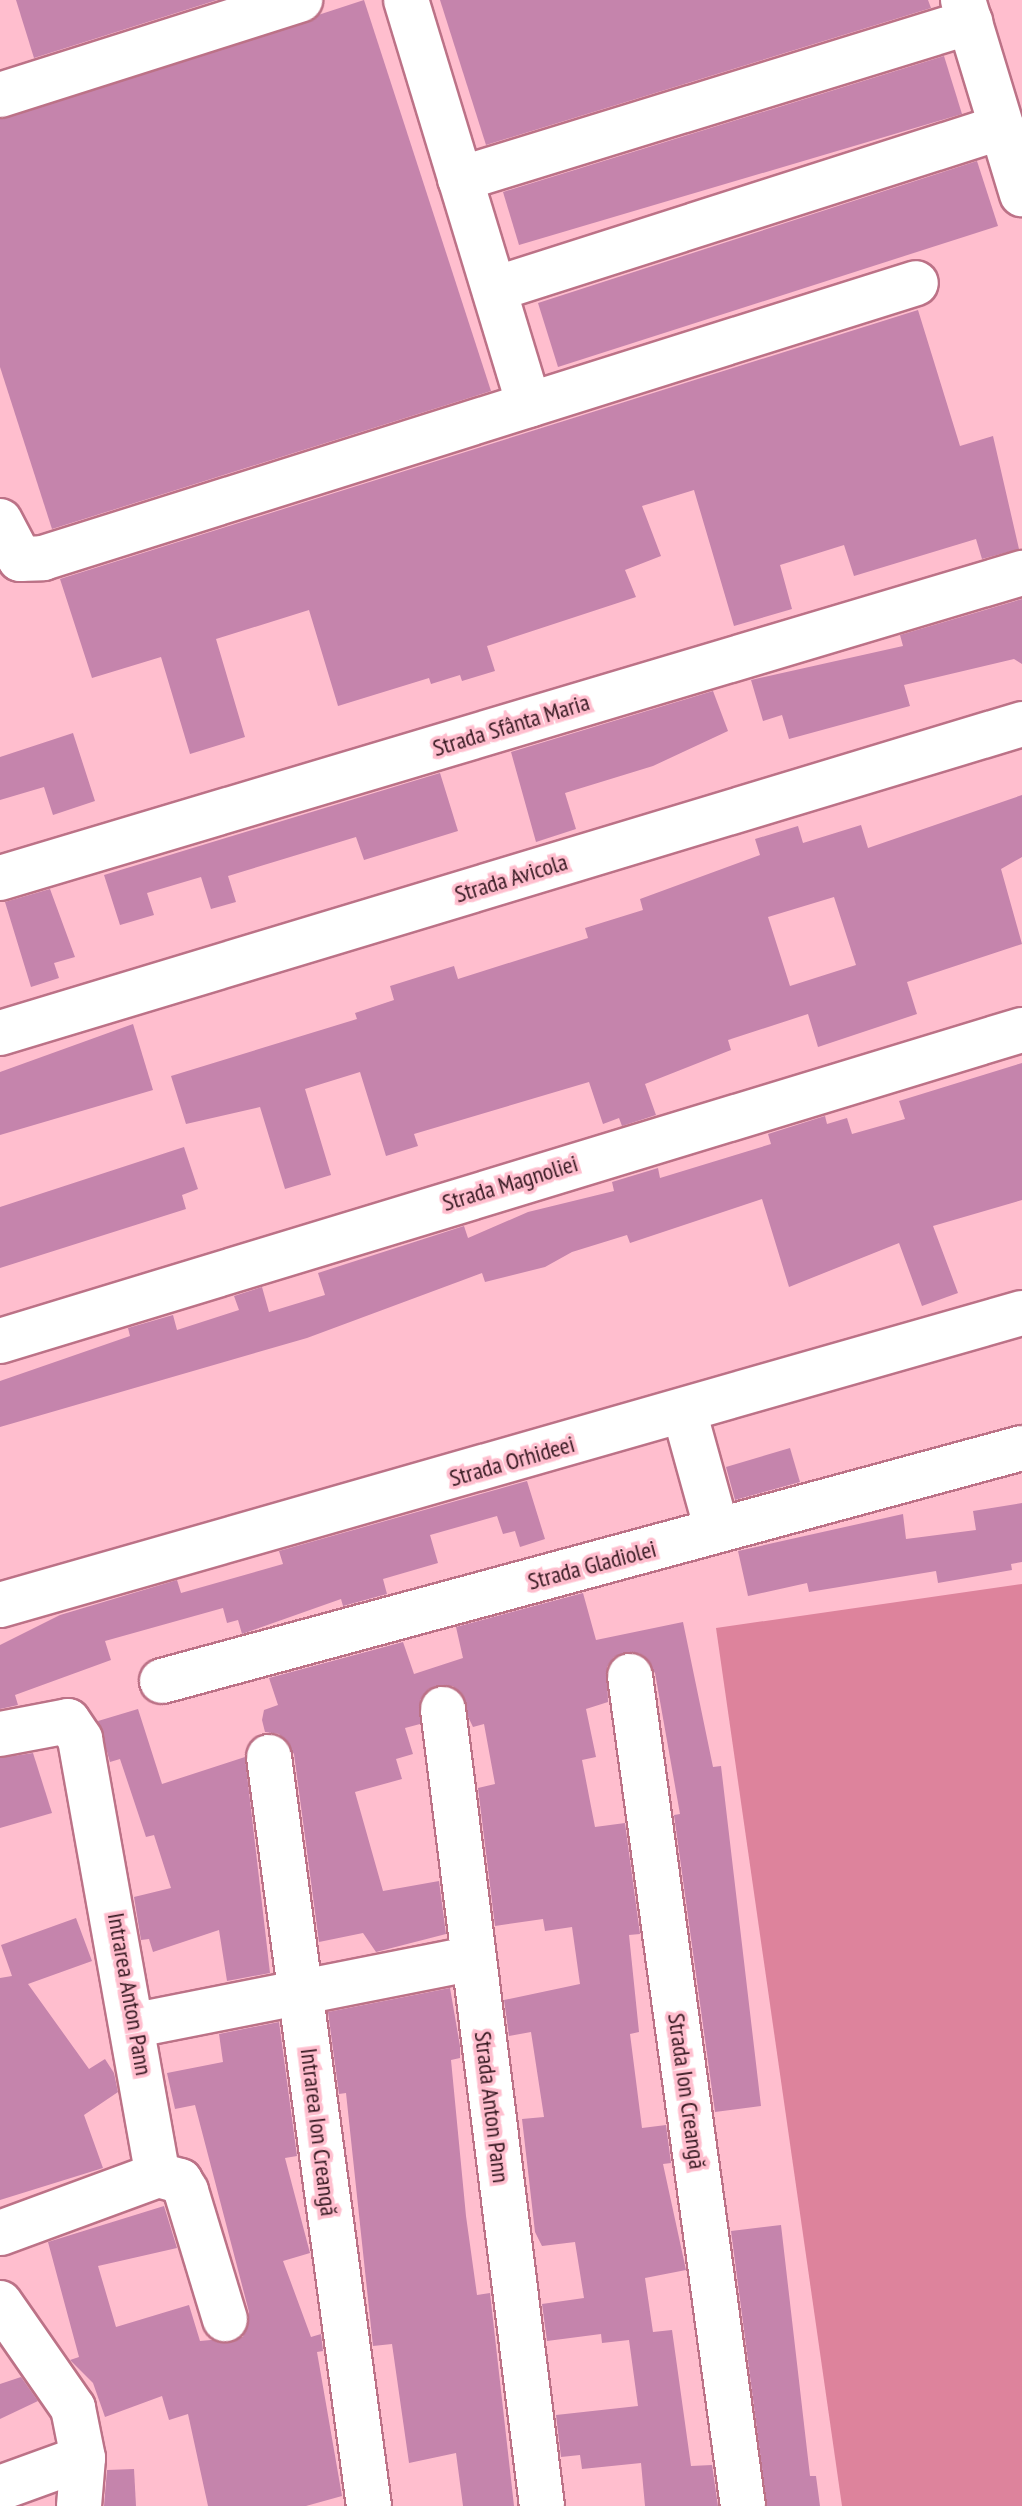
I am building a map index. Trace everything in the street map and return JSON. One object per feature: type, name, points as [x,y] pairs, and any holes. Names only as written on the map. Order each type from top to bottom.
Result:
[{"type":"street","points":[[0,95],[300,0]]},
{"type":"street","points":[[406,0],[529,405]]},
{"type":"street","points":[[460,179],[967,11],[1022,194]]},
{"type":"street","points":[[495,289],[1002,127]]},
{"type":"street","points":[[0,521],[20,559],[43,558],[916,283]]},
{"type":"street","name":"Strada Sfânta Maria","points":[[0,878],[1022,573]]},
{"type":"street","name":"Strada Avicola","points":[[0,1033],[1022,724]]},
{"type":"street","name":"Strada Magnoliei","points":[[0,1341],[1022,1030]]},
{"type":"street","name":"Strada Orhideei","points":[[0,1605],[1022,1313]]},
{"type":"street","points":[[684,1411],[717,1530]]},
{"type":"street","name":"Strada Gladiolei","points":[[162,1681],[1022,1448]]},
{"type":"street","name":"Strada Ion Creangă","points":[[630,1676],[743,2506]]},
{"type":"street","name":"Strada Anton Pann","points":[[443,1709],[542,2506]]},
{"type":"street","name":"Intrarea Anton Pann","points":[[0,1734],[68,1721],[80,1739],[136,2025],[158,2175]]},
{"type":"street","name":"Intrarea Ion Creangă","points":[[269,1757],[369,2506]]},
{"type":"street","points":[[136,2025],[473,1958]]},
{"type":"street","points":[[0,2233],[158,2175],[180,2181],[186,2191],[225,2319]]},
{"type":"street","points":[[0,2303],[66,2391],[83,2458],[79,2506]]},
{"type":"street","points":[[0,2488],[83,2458]]},
{"type":"shaded area","points":[[1022,1584],[1022,2506],[842,2506],[716,1628]]},
{"type":"building","points":[[16,0],[217,0],[34,58]]},
{"type":"building","points":[[364,0],[491,391],[52,529],[0,367],[0,119]]},
{"type":"building","points":[[440,0],[928,0],[931,8],[486,145]]},
{"type":"building","points":[[944,56],[962,114],[519,245],[503,192]]},
{"type":"building","points":[[977,161],[998,226],[558,367],[538,303]]},
{"type":"building","points":[[918,310],[960,446],[993,436],[1019,549],[982,559],[976,539],[854,576],[844,545],[780,565],[792,609],[734,626],[694,490],[642,506],[661,556],[625,570],[636,597],[487,646],[495,671],[462,681],[460,675],[431,684],[429,678],[338,706],[309,610],[216,639],[245,737],[190,754],[161,657],[92,678],[60,579]]},
{"type":"building","points":[[1022,599],[1022,664],[1014,659],[904,685],[910,706],[789,739],[782,715],[763,721],[751,680],[903,646],[900,635]]},
{"type":"building","points":[[713,691],[728,731],[653,766],[565,793],[576,829],[536,842],[511,752]]},
{"type":"building","points":[[73,733],[95,801],[53,815],[44,787],[0,800],[0,757]]},
{"type":"building","points":[[440,773],[458,831],[364,860],[356,837],[228,876],[236,902],[211,909],[201,877],[147,893],[154,915],[120,925],[104,875]]},
{"type":"building","points":[[1022,795],[1022,857],[1001,869],[1022,944],[907,982],[917,1014],[818,1047],[808,1014],[728,1040],[731,1050],[645,1084],[656,1115],[622,1126],[619,1118],[603,1124],[589,1082],[414,1134],[418,1146],[386,1156],[360,1072],[305,1089],[331,1175],[285,1189],[260,1107],[186,1124],[171,1076],[357,1019],[355,1013],[394,1000],[390,986],[454,966],[458,979],[588,938],[585,928],[643,910],[640,899],[760,855],[755,839],[798,826],[803,843],[861,825],[868,848]],"holes":[[[834,897],[856,965],[790,986],[768,917]]]},
{"type":"building","points":[[50,889],[75,957],[54,963],[59,978],[31,987],[5,902]]},
{"type":"building","points":[[133,1024],[153,1090],[0,1135],[0,1072]]},
{"type":"building","points":[[1022,1063],[1022,1200],[933,1226],[958,1293],[922,1306],[899,1243],[789,1287],[762,1199],[630,1243],[627,1235],[572,1252],[545,1267],[485,1282],[482,1273],[307,1338],[0,1427],[0,1381],[130,1336],[128,1328],[173,1315],[177,1330],[239,1310],[234,1296],[262,1287],[269,1312],[325,1295],[318,1273],[464,1226],[468,1238],[528,1212],[614,1191],[612,1182],[658,1168],[660,1178],[771,1144],[768,1134],[825,1116],[827,1124],[847,1118],[852,1134],[905,1119],[899,1101]]},
{"type":"building","points":[[184,1147],[198,1189],[182,1195],[186,1209],[0,1268],[0,1207]]},
{"type":"building","points":[[790,1448],[800,1482],[735,1500],[726,1467]]},
{"type":"building","points":[[527,1481],[545,1539],[520,1547],[515,1531],[503,1534],[497,1516],[430,1535],[438,1563],[383,1579],[387,1594],[343,1606],[341,1599],[242,1634],[238,1620],[227,1623],[223,1608],[105,1641],[111,1660],[15,1695],[18,1705],[0,1709],[0,1645],[60,1615],[177,1580],[181,1593],[283,1564],[279,1551]]},
{"type":"building","points":[[1022,1503],[1022,1562],[1011,1564],[1012,1570],[938,1583],[936,1571],[809,1592],[807,1583],[748,1596],[738,1551],[903,1514],[906,1539],[976,1530],[973,1511]]},
{"type":"building","points":[[583,1593],[596,1640],[683,1622],[713,1767],[721,1766],[761,2106],[715,2112],[674,1815],[680,1814],[655,1673],[639,1653],[614,1657],[607,1667],[608,1702],[586,1709],[596,1757],[582,1760],[595,1827],[625,1823],[640,1934],[629,1935],[639,2032],[630,2034],[642,2128],[666,2125],[671,2163],[663,2164],[686,2270],[645,2278],[653,2332],[672,2330],[691,2466],[712,2465],[718,2506],[645,2506],[641,2463],[582,2469],[580,2455],[561,2457],[556,2415],[638,2406],[629,2340],[602,2343],[601,2334],[547,2341],[542,2304],[584,2298],[575,2242],[542,2246],[535,2232],[522,2119],[544,2117],[531,2032],[509,2036],[504,2000],[580,1984],[572,1927],[545,1931],[543,1919],[495,1926],[478,1788],[495,1784],[484,1724],[473,1727],[453,1686],[429,1689],[420,1700],[420,1724],[405,1728],[413,1754],[396,1759],[402,1779],[355,1792],[383,1891],[439,1881],[446,1934],[376,1952],[363,1933],[319,1942],[294,1754],[279,1734],[265,1732],[262,1720],[264,1710],[278,1705],[269,1678],[403,1642],[414,1674],[463,1658],[456,1627]]},
{"type":"building","points":[[138,1709],[162,1784],[245,1757],[270,1973],[227,1981],[219,1930],[153,1952],[149,1939],[141,1940],[134,1897],[171,1888],[154,1835],[146,1837],[120,1759],[110,1762],[98,1721]]},
{"type":"building","points":[[33,1753],[52,1813],[0,1828],[0,1758]]},
{"type":"building","points":[[76,1918],[92,1961],[28,1984],[89,2069],[105,2059],[114,2073],[118,2092],[84,2115],[103,2168],[0,2200],[0,1978],[12,1976],[1,1945]]},
{"type":"building","points":[[450,1988],[460,2046],[460,2058],[451,2060],[466,2216],[477,2295],[490,2293],[514,2506],[463,2506],[456,2453],[409,2463],[392,2344],[373,2346],[346,2093],[339,2094],[328,2012]]},
{"type":"building","points":[[279,2022],[297,2156],[285,2158],[310,2253],[283,2261],[311,2337],[321,2334],[323,2351],[317,2352],[342,2496],[306,2506],[208,2506],[188,2414],[169,2420],[162,2396],[105,2417],[93,2383],[70,2360],[79,2357],[48,2242],[164,2206],[177,2248],[98,2266],[116,2327],[189,2305],[200,2341],[243,2337],[249,2312],[195,2105],[175,2109],[167,2073],[223,2062],[219,2034]]},
{"type":"building","points":[[781,2225],[810,2476],[816,2476],[820,2506],[767,2506],[731,2231]]},
{"type":"building","points":[[21,2377],[38,2401],[0,2419],[0,2384]]},
{"type":"building","points":[[134,2469],[136,2506],[104,2506],[107,2470]]}]
